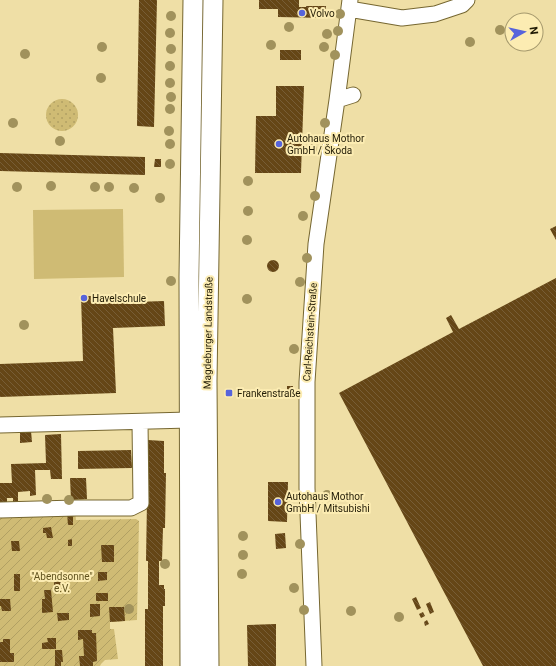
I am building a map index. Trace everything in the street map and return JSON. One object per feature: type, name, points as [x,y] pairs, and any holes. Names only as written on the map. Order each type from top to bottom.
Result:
[{"type":"main road","name":"Magdeburger Landstraße","points":[[190,666],[189,277],[193,0]]},
{"type":"main road","name":"Magdeburger Landstraße","points":[[209,666],[207,381],[213,0]]},
{"type":"street","points":[[349,5],[402,18],[435,14],[462,5],[468,0]]},
{"type":"street","name":"Carl-Reichstein-Straße","points":[[314,666],[306,488],[307,382],[316,244],[349,5]]},
{"type":"street","points":[[337,100],[353,95]]},
{"type":"street","points":[[0,425],[189,420]]},
{"type":"street","points":[[0,510],[131,508],[141,503],[140,422]]},
{"type":"green space","points":[[62,99],[73,104],[78,115],[73,126],[62,131],[51,126],[46,115],[51,104]]},
{"type":"green space","points":[[123,209],[124,277],[34,279],[33,210]]},
{"type":"green space","name":"\"Abendsonne\" e.V.","points":[[75,511],[76,520],[136,519],[139,521],[137,620],[110,622],[110,629],[114,629],[118,659],[105,660],[100,666],[0,666],[0,514]]},
{"type":"building","points":[[139,0],[157,0],[154,127],[137,126]]},
{"type":"building","name":"Volvo","points":[[259,0],[299,0],[299,7],[326,6],[325,18],[278,17],[278,9],[259,9]]},
{"type":"building","points":[[280,50],[301,50],[301,60],[280,60]]},
{"type":"building","name":"Autohaus Mothor GmbH / Škoda","points":[[276,86],[304,86],[301,173],[255,173],[256,116],[276,116]]},
{"type":"building","points":[[0,153],[145,157],[145,175],[0,171]]},
{"type":"building","points":[[155,159],[161,159],[161,167],[154,167]]},
{"type":"building","points":[[556,226],[556,240],[550,229]]},
{"type":"building","points":[[271,260],[275,260],[279,266],[275,272],[271,272],[267,268],[267,264]]},
{"type":"building","points":[[556,278],[556,666],[483,666],[339,393],[453,332],[446,318],[451,315],[459,329]]},
{"type":"building","points":[[81,296],[105,296],[106,303],[164,301],[165,326],[113,328],[116,393],[0,397],[0,364],[83,361]]},
{"type":"building","points":[[287,386],[293,386],[292,394],[287,394]]},
{"type":"building","points":[[31,431],[32,442],[20,443],[20,432]]},
{"type":"building","points":[[61,434],[62,479],[51,479],[50,470],[35,470],[36,495],[30,496],[30,491],[18,492],[18,505],[13,505],[13,498],[7,498],[7,506],[0,506],[0,483],[12,483],[11,464],[46,463],[45,435]]},
{"type":"building","points":[[148,440],[164,441],[164,473],[166,473],[165,528],[163,528],[162,561],[159,561],[159,585],[164,585],[165,589],[165,606],[163,606],[163,666],[145,666],[145,609],[148,609],[148,561],[146,561]]},
{"type":"building","points":[[131,450],[132,468],[78,469],[78,451]]},
{"type":"building","points":[[70,478],[86,478],[87,499],[71,500]]},
{"type":"building","name":"Autohaus Mothor GmbH / Mitsubishi","points":[[268,482],[288,482],[287,522],[268,521]]},
{"type":"building","points":[[67,513],[73,513],[73,525],[68,525]]},
{"type":"building","points":[[51,527],[53,538],[47,538],[46,533],[43,533],[43,528]]},
{"type":"building","points":[[285,533],[286,548],[276,549],[275,534]]},
{"type":"building","points":[[72,539],[72,546],[68,546],[68,540]]},
{"type":"building","points":[[11,541],[19,541],[20,551],[12,551]]},
{"type":"building","points":[[101,545],[114,545],[114,562],[102,562]]},
{"type":"building","points":[[64,572],[64,579],[61,579],[61,585],[54,585],[54,573]]},
{"type":"building","points":[[98,572],[107,572],[107,580],[98,581]]},
{"type":"building","points":[[14,574],[20,574],[20,591],[14,591]]},
{"type":"building","points":[[44,590],[51,590],[53,612],[42,613],[42,599],[45,599]]},
{"type":"building","points":[[96,593],[108,593],[108,601],[96,601]]},
{"type":"building","points":[[416,597],[421,608],[417,610],[412,599]]},
{"type":"building","points":[[0,599],[10,599],[11,611],[2,611]]},
{"type":"building","points":[[430,602],[434,612],[430,614],[426,604]]},
{"type":"building","points":[[90,604],[100,604],[100,616],[90,617]]},
{"type":"building","points":[[109,607],[124,607],[125,621],[110,622]]},
{"type":"building","points":[[423,612],[425,616],[421,618],[419,614]]},
{"type":"building","points":[[57,613],[69,613],[69,620],[58,621]]},
{"type":"building","points":[[427,620],[429,624],[425,626],[424,622]]},
{"type":"building","points":[[276,624],[276,666],[248,666],[247,625]]},
{"type":"building","points":[[78,630],[92,630],[92,633],[96,633],[97,661],[93,662],[93,666],[80,666],[79,656],[84,656],[83,639],[78,640]]},
{"type":"building","points":[[47,638],[56,638],[56,649],[42,649],[42,643],[48,642]]},
{"type":"building","points":[[3,639],[10,639],[10,653],[14,653],[14,662],[0,662],[0,642],[3,642]]},
{"type":"building","points":[[55,650],[62,650],[63,662],[61,662],[61,666],[55,666]]},
{"type":"place","name":"Volvo","points":[[302,13]]},
{"type":"place","name":"Autohaus Mothor GmbH / Škoda","points":[[279,144]]},
{"type":"place","name":"Havelschule","points":[[84,298]]},
{"type":"place","name":"Frankenstraße","points":[[229,393]]},
{"type":"place","name":"Autohaus Mothor GmbH / Mitsubishi","points":[[278,502]]}]
